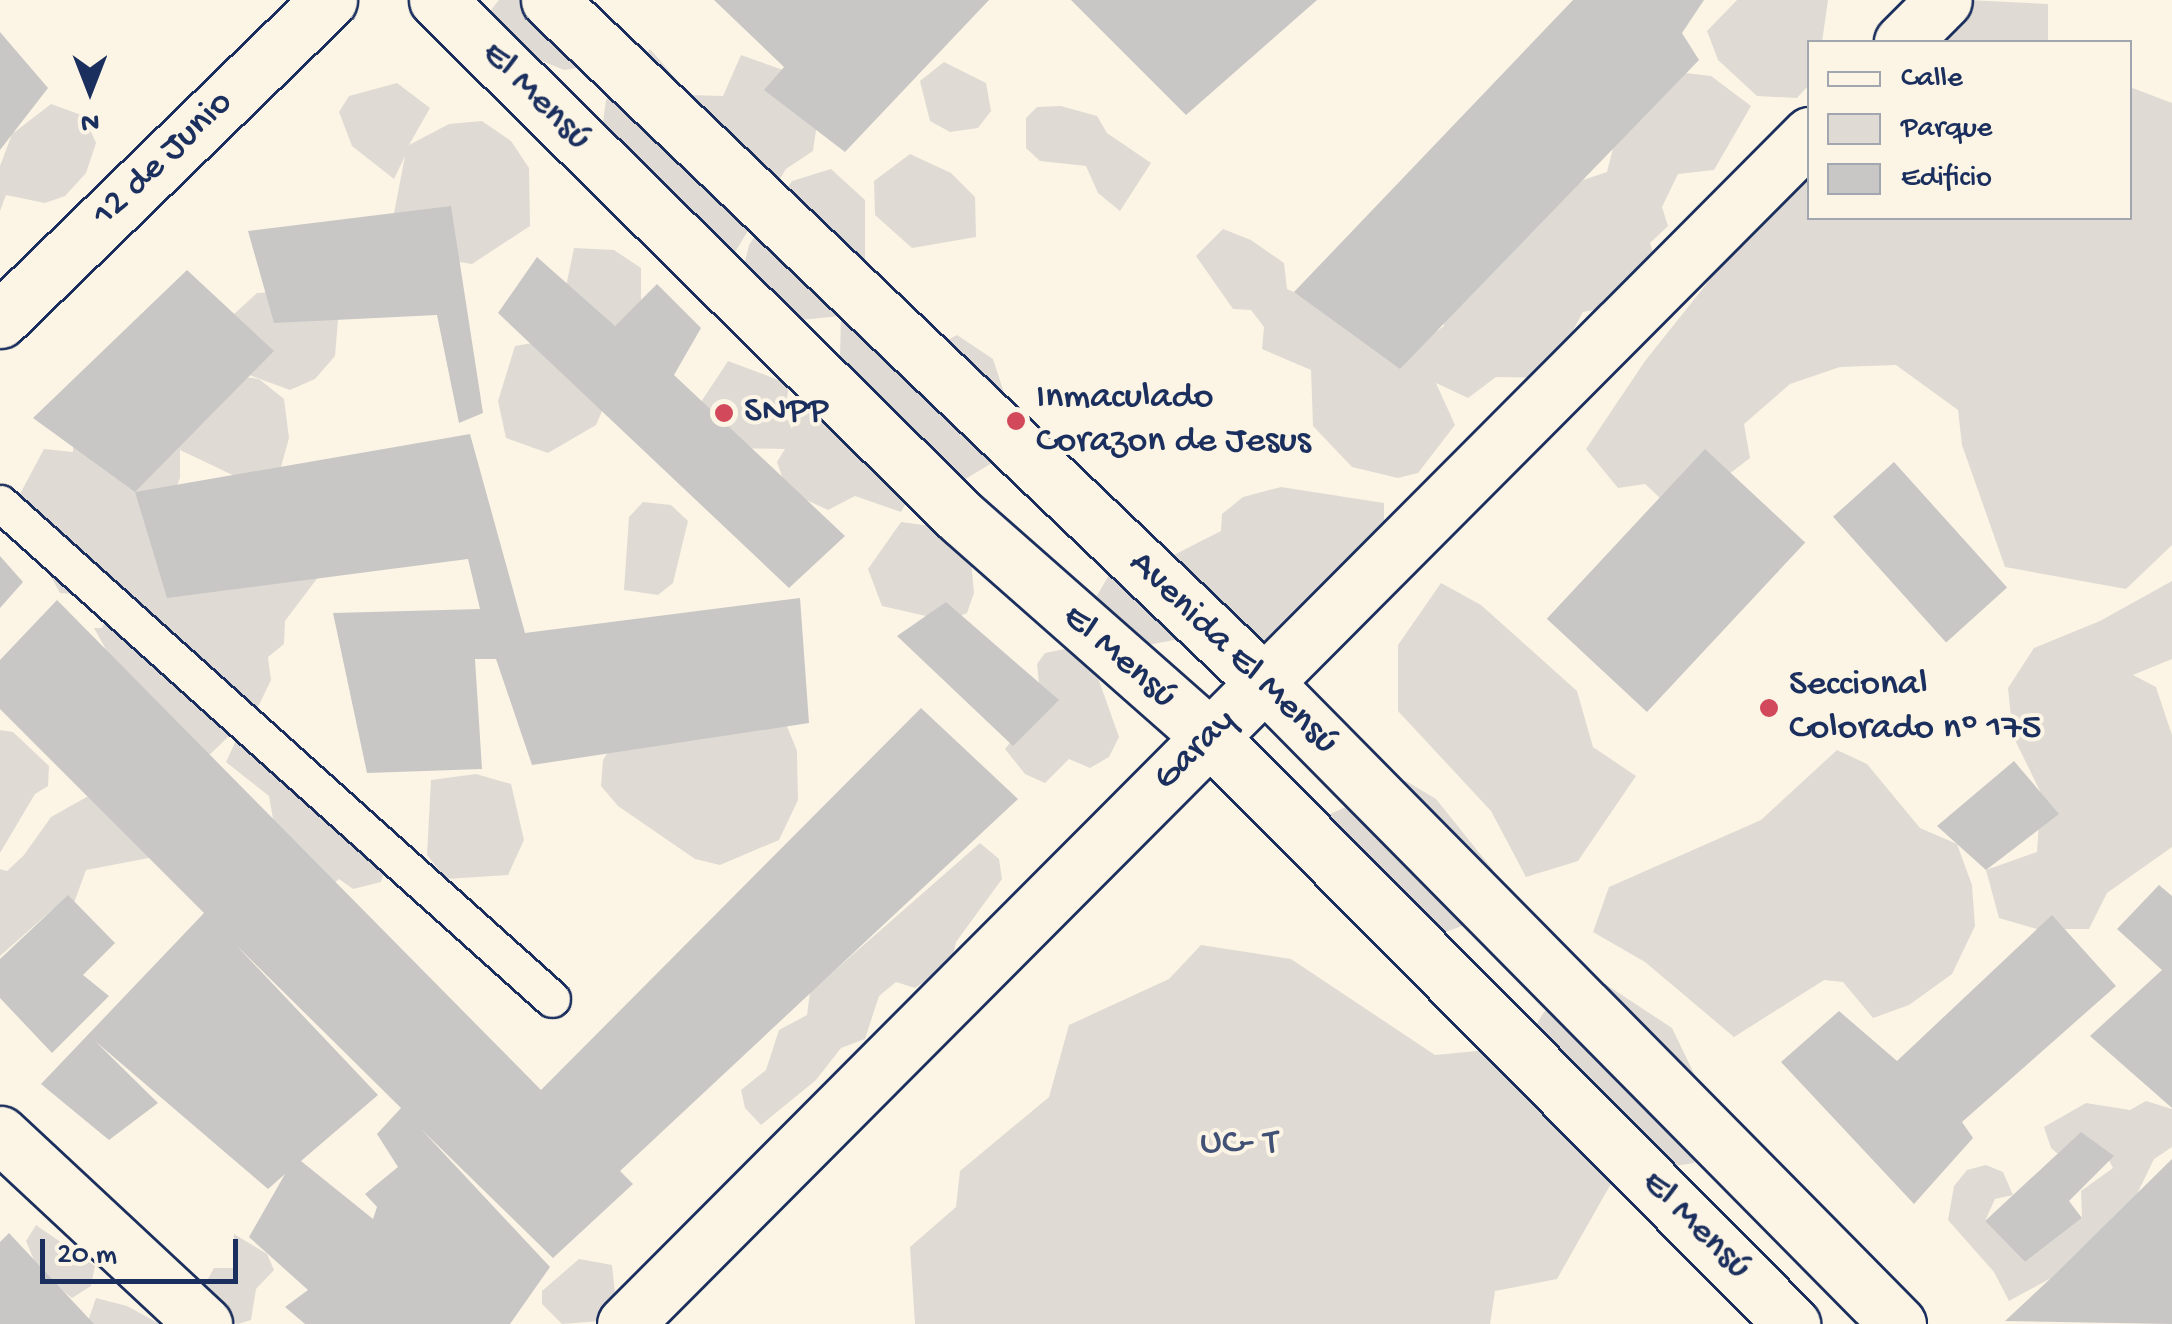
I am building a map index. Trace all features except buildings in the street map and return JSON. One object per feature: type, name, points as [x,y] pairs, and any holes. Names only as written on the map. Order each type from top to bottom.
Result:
[{"type":"street","name":"12 de Junio","points":[[0,320],[329,0]]},
{"type":"street","name":"El Mensú","points":[[437,0],[962,518],[1210,737],[1792,1324]]},
{"type":"street","name":"Avenida El Mensú","points":[[550,0],[1264,682],[1898,1324]]},
{"type":"street","points":[[1904,40],[1944,0]]},
{"type":"street","name":"Garay","points":[[625,1324],[1807,139]]},
{"type":"street","points":[[0,1134],[204,1324]]},
{"type":"lane","points":[[0,503],[552,999]]},
{"type":"green space","points":[[499,0],[573,0],[589,66],[564,70],[532,57],[484,19]]},
{"type":"green space","points":[[1737,0],[1828,0],[1822,40],[1807,40],[1807,87],[1797,98],[1757,96],[1718,60],[1707,31]]},
{"type":"green space","points":[[1967,0],[2048,4],[2048,40],[1929,40]]},
{"type":"green space","points":[[650,49],[690,95],[723,96],[741,55],[783,70],[819,109],[813,151],[786,169],[735,252],[700,237],[601,137],[606,100]]},
{"type":"green space","points":[[944,62],[986,83],[991,111],[978,128],[950,132],[930,121],[920,81]]},
{"type":"green space","points":[[1660,70],[1711,76],[1751,106],[1714,170],[1678,174],[1662,207],[1668,226],[1650,243],[1658,268],[1613,306],[1583,312],[1547,378],[1496,377],[1468,398],[1436,383],[1455,425],[1418,473],[1398,478],[1352,467],[1313,426],[1311,370],[1262,349],[1264,327],[1251,310],[1233,309],[1196,256],[1223,229],[1251,240],[1284,263],[1287,289],[1416,346],[1444,326],[1444,297],[1574,183],[1607,172],[1613,148]]},
{"type":"green space","points":[[397,83],[430,108],[409,145],[449,124],[482,121],[511,141],[529,168],[530,226],[472,264],[436,258],[404,242],[394,213],[405,156],[394,179],[352,146],[339,112],[349,96]]},
{"type":"green space","points":[[2132,88],[2172,103],[2172,545],[2126,589],[2005,567],[1962,445],[1958,410],[1896,365],[1840,367],[1790,384],[1744,424],[1750,458],[1703,494],[1671,508],[1645,484],[1618,488],[1586,449],[1645,361],[1771,203],[1807,177],[1807,220],[2132,220]]},
{"type":"green space","points":[[51,104],[84,116],[96,143],[86,173],[65,196],[45,203],[6,195],[0,211],[0,166],[12,134]]},
{"type":"green space","points":[[1061,106],[1097,116],[1107,133],[1151,163],[1120,211],[1098,193],[1086,166],[1040,161],[1026,148],[1026,118],[1037,107]]},
{"type":"green space","points":[[910,154],[951,173],[975,197],[976,237],[912,248],[875,215],[874,181]]},
{"type":"green space","points":[[831,169],[865,200],[865,273],[932,348],[957,335],[993,359],[1006,399],[999,459],[950,488],[914,489],[901,512],[855,496],[828,510],[787,491],[777,462],[785,449],[727,448],[701,402],[728,361],[789,384],[785,414],[792,429],[797,410],[839,399],[841,316],[790,321],[743,269],[749,245],[792,181]]},
{"type":"green space","points":[[574,248],[614,250],[641,268],[641,301],[615,326],[562,306]]},
{"type":"green space","points":[[295,291],[338,320],[335,356],[315,379],[290,390],[236,370],[234,314],[257,293]]},
{"type":"green space","points":[[567,337],[602,411],[596,425],[548,453],[506,438],[498,401],[515,346]]},
{"type":"green space","points":[[216,373],[259,379],[284,399],[289,438],[281,467],[241,479],[180,450],[180,478],[172,499],[319,576],[285,621],[284,644],[268,657],[271,680],[257,709],[199,765],[128,689],[94,628],[102,628],[115,597],[60,593],[13,507],[44,449],[73,452],[74,425]]},
{"type":"green space","points":[[1281,487],[1384,503],[1384,536],[1359,546],[1358,578],[1295,645],[1210,651],[1174,640],[1148,645],[1091,606],[1109,575],[1158,563],[1221,531],[1222,514],[1243,497]]},
{"type":"green space","points":[[643,502],[671,505],[688,521],[673,583],[658,595],[624,590],[629,517]]},
{"type":"green space","points":[[901,522],[947,528],[971,560],[974,593],[967,613],[948,621],[882,606],[868,569]]},
{"type":"green space","points":[[2172,581],[2172,659],[2133,675],[2156,687],[2172,735],[2172,847],[2107,893],[2089,929],[2037,929],[1999,918],[1986,870],[2037,852],[2041,793],[2013,736],[2008,688],[2034,648],[2100,621]]},
{"type":"green space","points":[[1441,583],[1481,605],[1577,691],[1593,747],[1636,776],[1578,861],[1526,877],[1491,811],[1398,711],[1398,645]]},
{"type":"green space","points":[[1070,648],[1092,661],[1119,737],[1109,757],[1090,768],[1069,759],[1045,783],[1025,774],[1005,749],[1041,702],[1037,664],[1045,653]]},
{"type":"green space","points":[[634,711],[787,726],[797,751],[798,800],[779,840],[720,865],[695,859],[618,806],[601,786],[603,760]]},
{"type":"green space","points":[[0,730],[13,732],[49,766],[48,786],[35,794],[0,853]]},
{"type":"green space","points":[[239,734],[271,758],[281,783],[308,788],[385,870],[381,882],[353,889],[339,879],[324,892],[273,819],[269,796],[226,762]]},
{"type":"green space","points":[[1837,750],[1867,764],[1920,828],[1957,844],[1972,885],[1975,926],[1952,974],[1909,1005],[1873,1018],[1843,982],[1824,980],[1734,1037],[1645,962],[1593,932],[1609,887],[1761,820]]},
{"type":"green space","points":[[476,774],[511,784],[524,840],[508,875],[446,879],[427,855],[431,780]]},
{"type":"green space","points":[[1406,781],[1436,799],[1493,870],[1462,926],[1432,937],[1355,893],[1330,814]]},
{"type":"green space","points":[[108,785],[162,829],[149,858],[86,870],[74,903],[53,909],[0,956],[0,869],[7,871],[24,855],[51,817]]},
{"type":"green space","points":[[980,843],[999,859],[1002,879],[956,942],[951,964],[915,988],[896,982],[879,996],[865,1039],[841,1048],[816,1080],[761,1125],[745,1108],[741,1090],[766,1070],[779,1030],[807,1015],[810,992]]},
{"type":"green space","name":"UC- T","points":[[1201,945],[1291,959],[1435,1055],[1548,1044],[1536,1025],[1544,1012],[1596,978],[1672,1028],[1716,1119],[1694,1163],[1635,1172],[1625,1159],[1557,1279],[1495,1291],[1490,1324],[915,1324],[910,1247],[956,1207],[960,1171],[1049,1097],[1069,1025],[1169,979]]},
{"type":"green space","points":[[2146,1101],[2172,1109],[2172,1147],[2154,1159],[2137,1194],[2051,1278],[2009,1301],[1994,1272],[1948,1220],[1954,1186],[1967,1170],[1986,1165],[2003,1172],[2013,1195],[1995,1199],[1985,1221],[2025,1262],[2082,1218],[2081,1191],[2113,1168],[2102,1147],[2082,1148],[2070,1164],[2051,1148],[2044,1127],[2086,1103],[2130,1110]]},
{"type":"green space","points":[[36,1225],[95,1266],[91,1286],[72,1298],[39,1272],[26,1241]]},
{"type":"green space","points":[[234,1234],[267,1254],[274,1270],[256,1289],[251,1320],[238,1324],[193,1306],[214,1268],[233,1268]]},
{"type":"green space","points":[[579,1259],[612,1265],[615,1293],[600,1321],[562,1324],[542,1304],[542,1291]]},
{"type":"green space","points":[[96,1298],[127,1306],[160,1324],[87,1324]]},
{"type":"place","name":"SNPP","points":[[724,413]]},
{"type":"place","name":"Inmaculado Corazon de Jesus","points":[[1016,421]]},
{"type":"place","name":"Seccional Colorado nº 175","points":[[1769,708]]}]
